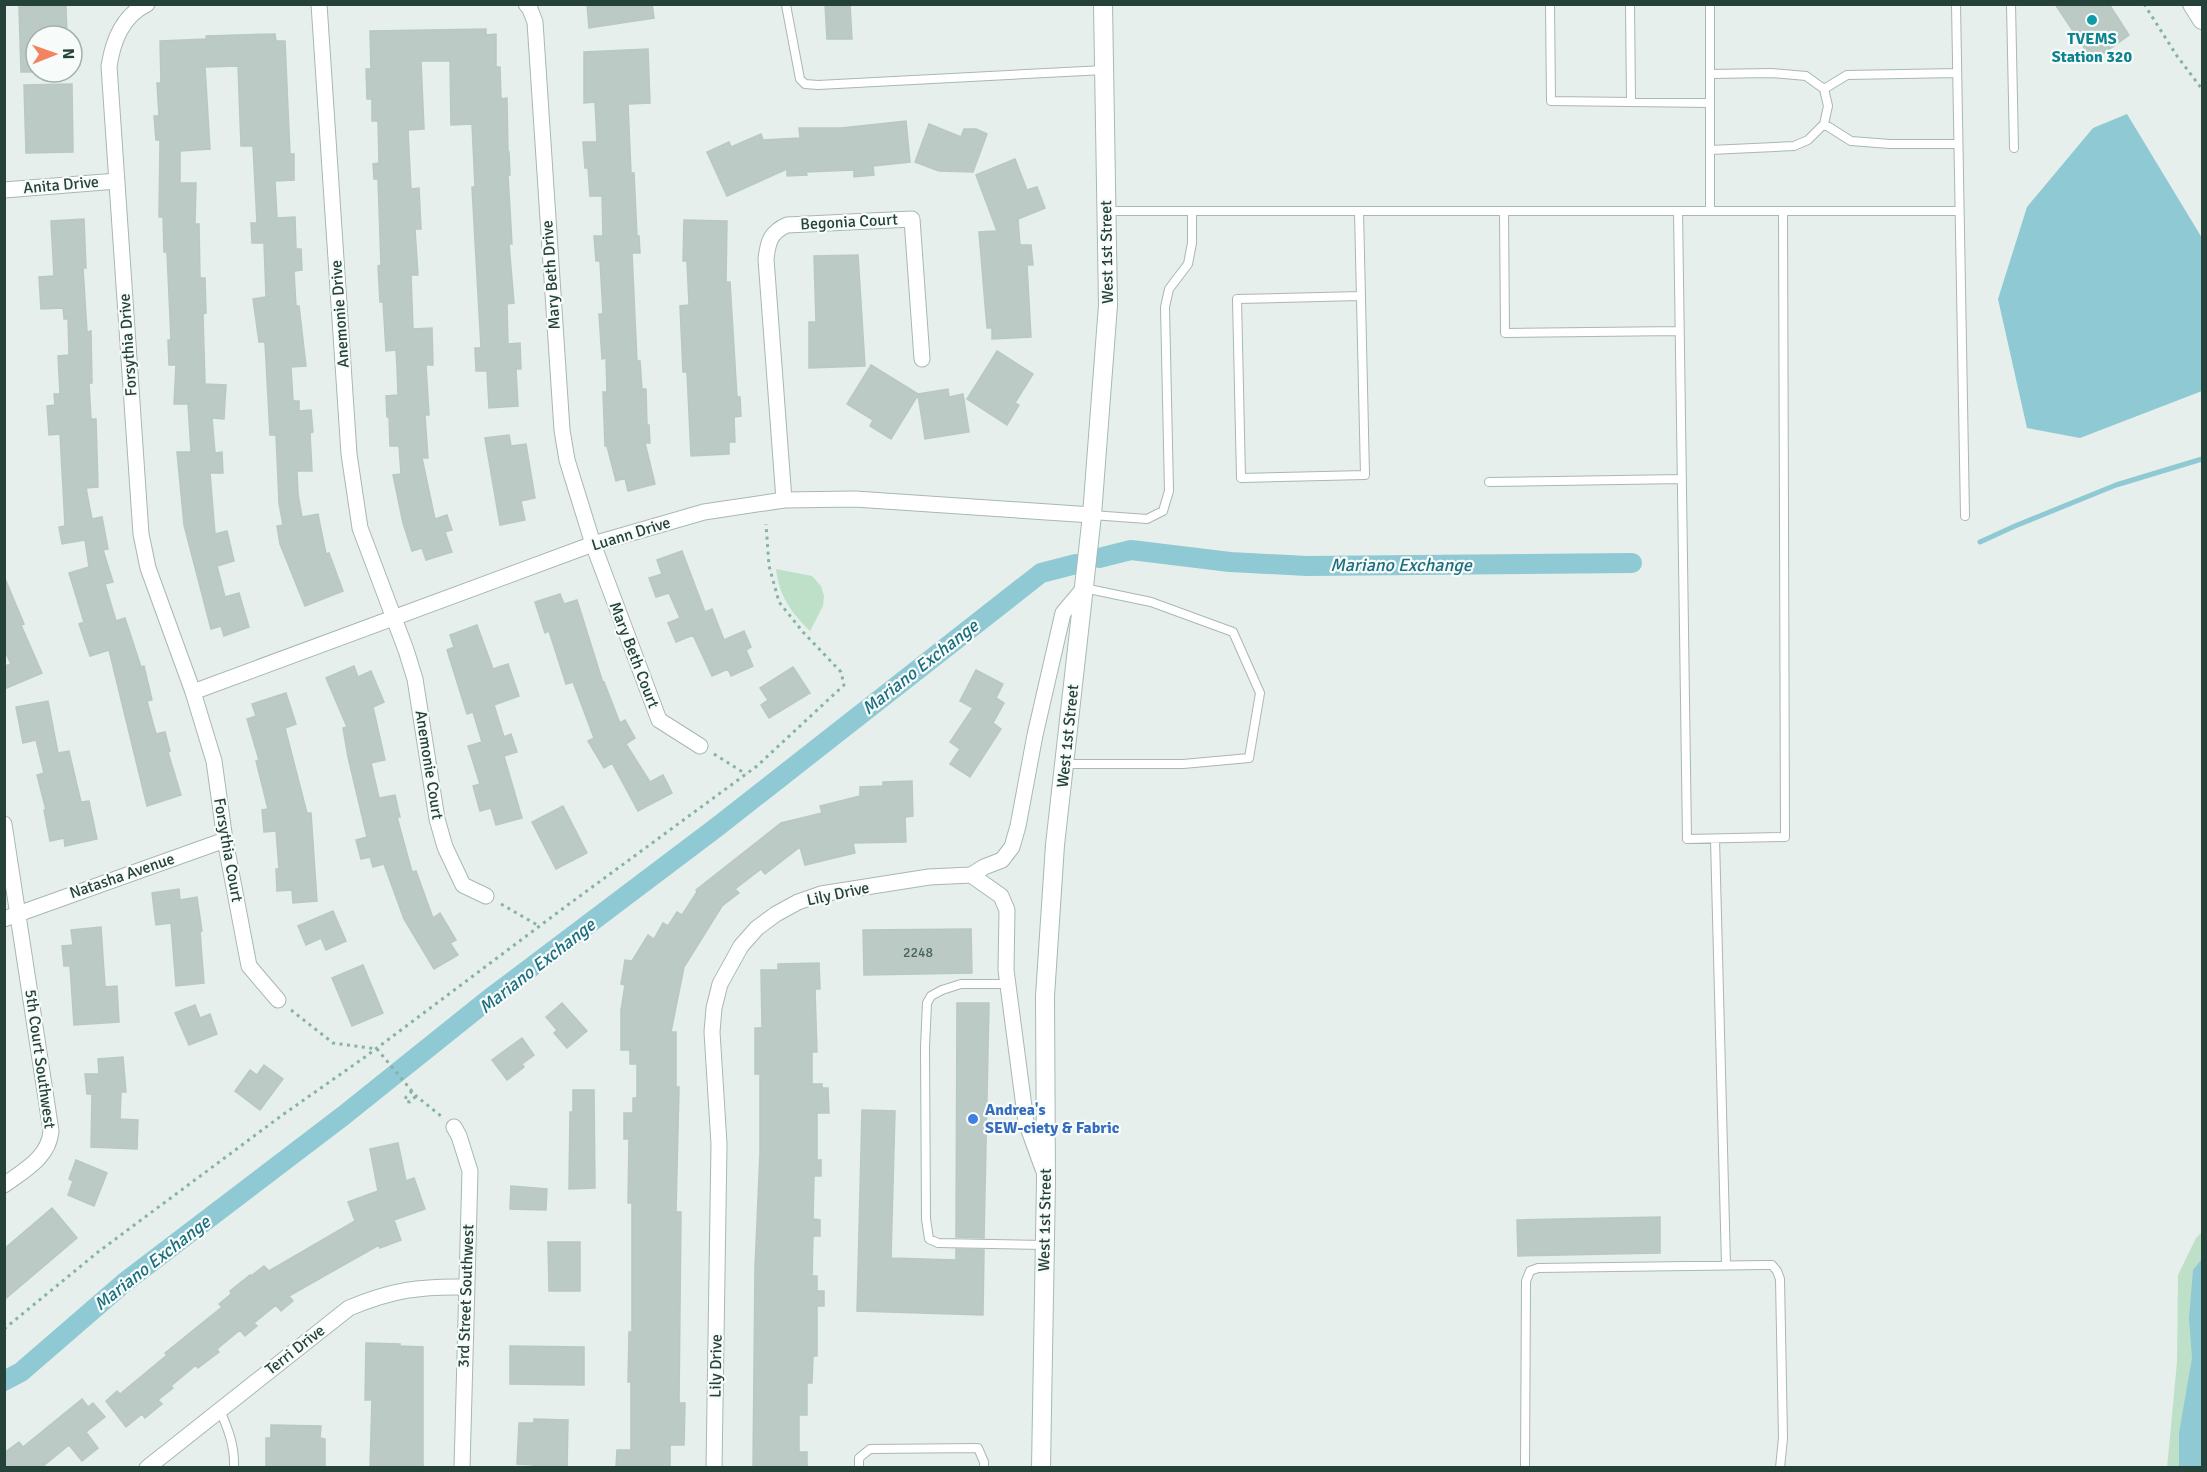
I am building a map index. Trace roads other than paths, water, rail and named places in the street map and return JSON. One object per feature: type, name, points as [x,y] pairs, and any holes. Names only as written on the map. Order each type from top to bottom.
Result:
[{"type":"main road","name":"West 1st Street","points":[[1041,1467],[1047,1180],[1045,996],[1055,845],[1092,515],[1108,304],[1103,4]]},
{"type":"main road","points":[[2192,4],[2202,20]]},
{"type":"street","name":"Forsythia Drive","points":[[147,4],[128,19],[117,33],[109,66],[141,534],[148,568],[193,692]]},
{"type":"street","name":"Anemonie Drive","points":[[319,4],[352,480],[360,528],[394,618]]},
{"type":"street","name":"Mary Beth Drive","points":[[526,4],[535,22],[562,430],[567,460],[593,544]]},
{"type":"street","name":"Anita Drive","points":[[4,190],[117,181]]},
{"type":"street","name":"Begonia Court","points":[[783,500],[766,259],[768,242],[775,230],[787,225],[912,219],[922,359]]},
{"type":"street","name":"Luann Drive","points":[[193,692],[593,544],[704,512],[783,500],[855,499],[1092,515]]},
{"type":"street","name":"Mary Beth Court","points":[[593,544],[659,720],[699,746]]},
{"type":"street","points":[[1047,1180],[1026,1122],[1006,970],[1008,910],[1001,896],[971,875],[1002,860],[1012,847],[1063,613],[1084,588]]},
{"type":"street","name":"Anemonie Court","points":[[394,618],[415,680],[437,819],[445,847],[463,885],[486,896]]},
{"type":"street","name":"Forsythia Court","points":[[193,692],[214,761],[225,840],[249,966],[278,1000]]},
{"type":"street","name":"5th Court Southwest","points":[[4,824],[51,1131],[50,1143],[45,1153],[4,1185]]},
{"type":"street","name":"Natasha Avenue","points":[[4,919],[225,840]]},
{"type":"street","name":"Lily Drive","points":[[714,1467],[719,1144],[712,1032],[714,1008],[720,984],[741,946],[757,928],[798,902],[821,894],[918,879],[971,875]]},
{"type":"street","name":"3rd Street Southwest","points":[[454,1127],[470,1171],[462,1467]]},
{"type":"street","name":"Terri Drive","points":[[147,1467],[349,1308],[382,1294],[420,1288],[466,1287]]},
{"type":"lane","points":[[1550,4],[1551,101],[1710,103]]},
{"type":"lane","points":[[1630,4],[1631,102]]},
{"type":"lane","points":[[1710,4],[1710,211]]},
{"type":"lane","points":[[1956,4],[1965,516]]},
{"type":"lane","points":[[2011,4],[2014,148]]},
{"type":"lane","points":[[786,5],[800,79],[805,84],[1104,70]]},
{"type":"lane","points":[[1710,74],[1771,73],[1806,76],[1824,89],[1828,106],[1824,124],[1808,140],[1794,146],[1710,150]]},
{"type":"lane","points":[[1824,89],[1847,75],[1957,73]]},
{"type":"lane","points":[[1824,124],[1851,141],[1890,144],[1958,144]]},
{"type":"lane","points":[[1106,211],[1959,211]]},
{"type":"lane","points":[[1092,515],[1147,519],[1163,511],[1169,491],[1165,307],[1168,289],[1188,264],[1192,243],[1192,211]]},
{"type":"lane","points":[[1359,211],[1361,296],[1365,475],[1241,478],[1237,299],[1361,296]]},
{"type":"lane","points":[[1504,211],[1505,333],[1679,331]]},
{"type":"lane","points":[[1677,211],[1687,839],[1715,839],[1785,837],[1783,211]]},
{"type":"lane","points":[[1489,482],[1682,479]]},
{"type":"lane","points":[[1065,764],[1183,764],[1249,758],[1260,693],[1233,632],[1151,602],[1084,588]]},
{"type":"lane","points":[[1715,839],[1726,1265]]},
{"type":"lane","points":[[1008,984],[961,984],[931,996],[927,1003],[926,1219],[929,1239],[938,1243],[1045,1245]]},
{"type":"lane","points":[[1525,1467],[1526,1281],[1530,1271],[1538,1268],[1726,1265],[1772,1265],[1778,1271],[1784,1438],[1780,1467]]},
{"type":"lane","points":[[220,1410],[235,1453],[234,1467]]},
{"type":"lane","points":[[859,1467],[859,1458],[870,1449],[978,1448],[984,1467]]},
{"type":"water","points":[[2127,114],[2202,238],[2202,391],[2080,438],[2027,428],[1998,299],[2027,207],[2093,128]]},
{"type":"water","points":[[2202,1259],[2202,1467],[2179,1467],[2179,1433],[2192,1358],[2189,1318],[2193,1270]]},
{"type":"waterway","points":[[1980,542],[2116,485],[2202,459]]},
{"type":"waterway","name":"Mariano Exchange","points":[[1099,558],[1131,550],[1230,562],[1307,566],[1632,563]]},
{"type":"waterway","name":"Mariano Exchange","points":[[4,1381],[21,1372],[125,1282],[343,1116],[489,999],[717,827],[1041,573],[1076,564]]},
{"type":"place","name":"TVEMS Station 320","points":[[2092,20]]},
{"type":"place","name":"Andrea's SEW-ciety & Fabric","points":[[973,1119]]}]
